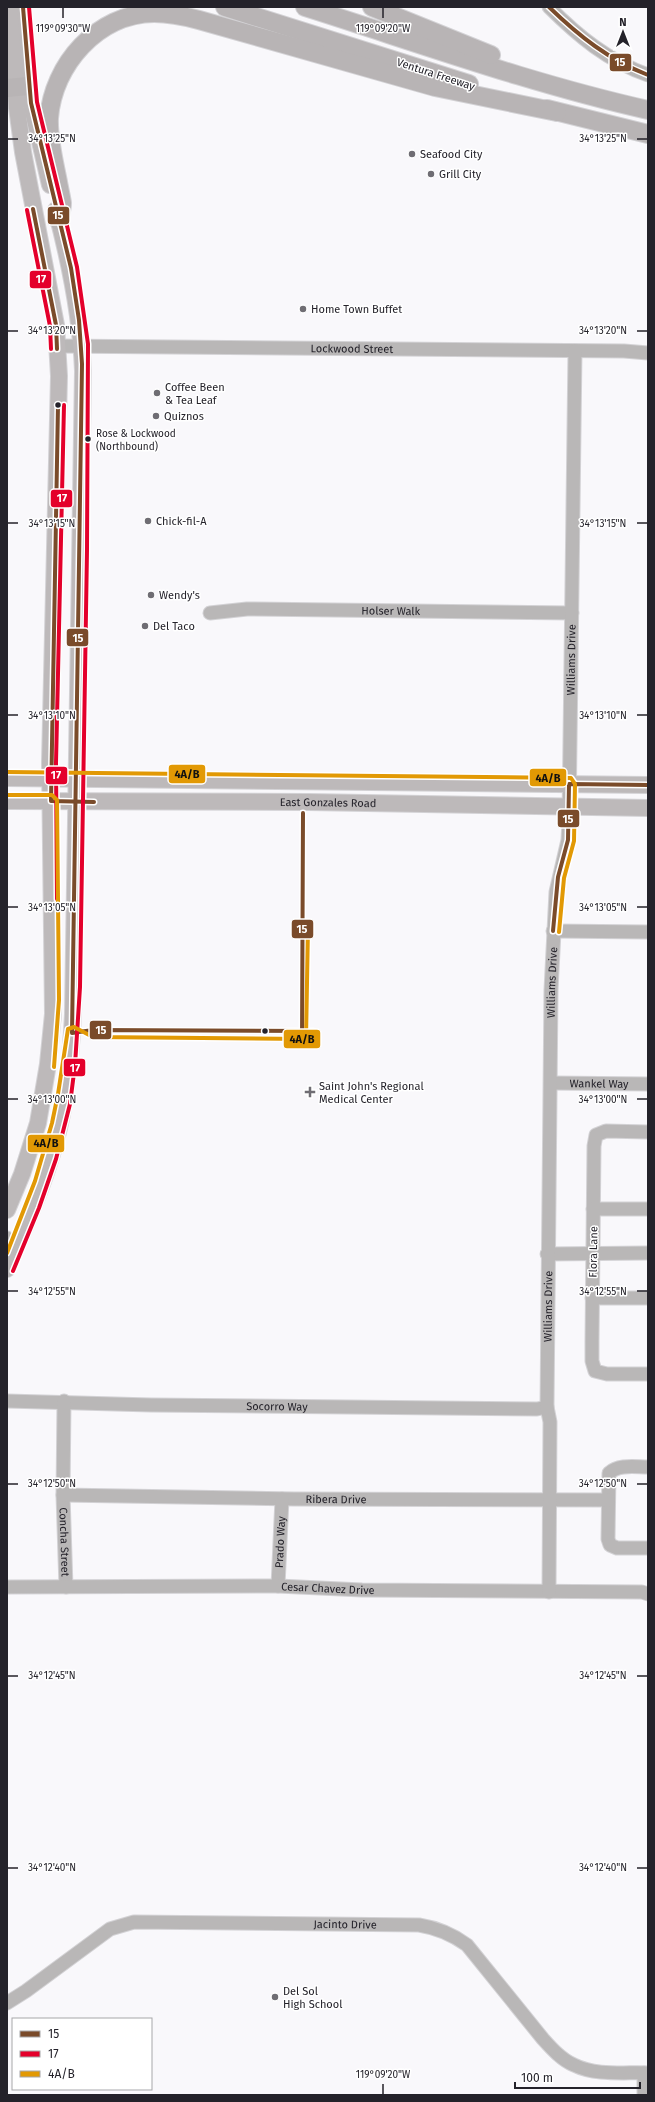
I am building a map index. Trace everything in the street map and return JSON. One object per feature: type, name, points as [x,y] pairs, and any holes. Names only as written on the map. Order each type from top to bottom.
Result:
[{"type":"highway","name":"Ventura Freeway","points":[[225,7],[557,112],[648,134]]},
{"type":"highway","points":[[305,7],[606,101],[648,110]]},
{"type":"highway","points":[[372,7],[492,55],[518,74]]},
{"type":"highway","points":[[59,221],[62,202],[50,138],[49,118],[54,94],[68,63],[86,41],[101,30],[136,16],[152,13],[167,14],[199,20],[435,87],[557,112]]},
{"type":"main road","points":[[7,1210],[22,1174],[38,1123],[52,1038],[53,1000],[50,771],[59,376],[56,325],[24,159],[10,7]]},
{"type":"main road","points":[[7,1269],[38,1194],[50,1158],[65,1095],[71,1053],[73,1014],[81,534],[82,345],[71,268],[38,135],[17,87],[24,7]]},
{"type":"main road","name":"East Gonzales Road","points":[[7,778],[50,771],[77,779],[648,785]]},
{"type":"main road","points":[[306,807],[322,791],[394,792],[409,783]]},
{"type":"main road","name":"East Gonzales Road","points":[[7,801],[306,807],[648,808]]},
{"type":"street","points":[[549,7],[569,27],[601,52],[617,62],[648,75]]},
{"type":"street","name":"Lockwood Street","points":[[57,346],[82,345],[624,351],[648,353]]},
{"type":"street","name":"Williams Drive","points":[[549,1592],[550,1422],[547,1407],[547,1254],[551,1083],[551,990],[553,931],[558,877],[568,840],[575,351]]},
{"type":"street","name":"Holser Walk","points":[[210,613],[248,609],[572,613]]},
{"type":"street","points":[[553,931],[648,932]]},
{"type":"street","name":"Wankel Way","points":[[551,1083],[648,1084]]},
{"type":"street","name":"Flora Lane","points":[[648,1132],[606,1131],[596,1135],[594,1146],[592,1298],[592,1361],[596,1371],[607,1374],[648,1374]]},
{"type":"street","points":[[593,1209],[648,1209]]},
{"type":"street","points":[[547,1254],[648,1253]]},
{"type":"street","points":[[592,1298],[648,1298]]},
{"type":"street","name":"Socorro Way","points":[[7,1401],[64,1401],[151,1405],[538,1409],[547,1407]]},
{"type":"street","name":"Concha Street","points":[[64,1401],[63,1495],[66,1587]]},
{"type":"street","points":[[648,1467],[618,1467],[609,1473],[608,1500],[608,1539],[610,1545],[617,1548],[648,1548]]},
{"type":"street","name":"Ribera Drive","points":[[63,1495],[282,1499],[608,1500]]},
{"type":"street","name":"Prado Way","points":[[278,1586],[282,1499]]},
{"type":"street","name":"Cesar Chavez Drive","points":[[7,1587],[278,1586],[362,1590],[642,1592],[648,1594]]},
{"type":"street","name":"Jacinto Drive","points":[[7,2003],[26,1991],[110,1929],[134,1922],[420,1925],[437,1928],[454,1935],[467,1945],[543,2039],[557,2054],[574,2066],[595,2071],[646,2073]]},
{"type":"street","points":[[644,2095],[646,2073]]},
{"type":"transit line","name":"15","points":[[23,7],[31,103],[71,268],[79,320],[82,364],[72,1033],[93,1030],[313,1031]]},
{"type":"transit line","name":"17","points":[[13,1271],[39,1208],[56,1159],[70,1104],[75,1065],[80,987],[87,550],[88,344],[77,267],[37,102],[29,7]]},
{"type":"transit line","name":"15","points":[[549,7],[572,28],[607,55],[648,75]]},
{"type":"transit line","name":"15","points":[[33,209],[56,325],[57,349]]},
{"type":"transit line","name":"17","points":[[27,210],[50,326],[51,349]]},
{"type":"transit line","name":"15","points":[[58,405],[51,801],[94,802]]},
{"type":"transit line","name":"17","points":[[57,899],[56,763],[64,405]]},
{"type":"transit line","name":"4A/B","points":[[7,772],[571,778],[575,784],[574,841],[564,878],[559,932]]},
{"type":"transit line","name":"15","points":[[553,931],[558,877],[568,840],[569,784],[648,785]]},
{"type":"transit line","name":"4A/B","points":[[7,795],[52,795],[57,800],[59,1000],[54,1067]]},
{"type":"transit line","name":"15","points":[[302,1045],[303,813]]},
{"type":"transit line","name":"4A/B","points":[[7,1253],[35,1181],[52,1123],[68,1029],[74,1027],[93,1037],[306,1039],[308,926]]},
{"type":"place","name":"Seafood City","points":[[412,154]]},
{"type":"place","name":"Grill City","points":[[431,174]]},
{"type":"place","name":"Home Town Buffet","points":[[303,309]]},
{"type":"place","name":"Coffee Been & Tea Leaf","points":[[157,393]]},
{"type":"place","name":"Quiznos","points":[[156,416]]},
{"type":"place","name":"Rose & Lockwood (Northbound)","points":[[88,439]]},
{"type":"place","name":"Chick-fil-A","points":[[148,521]]},
{"type":"place","name":"Wendy's","points":[[151,595]]},
{"type":"place","name":"Del Taco","points":[[145,626]]},
{"type":"place","name":"Saint John's Regional Medical Center","points":[[310,1092]]},
{"type":"place","name":"Del Sol High School","points":[[275,1997]]}]
